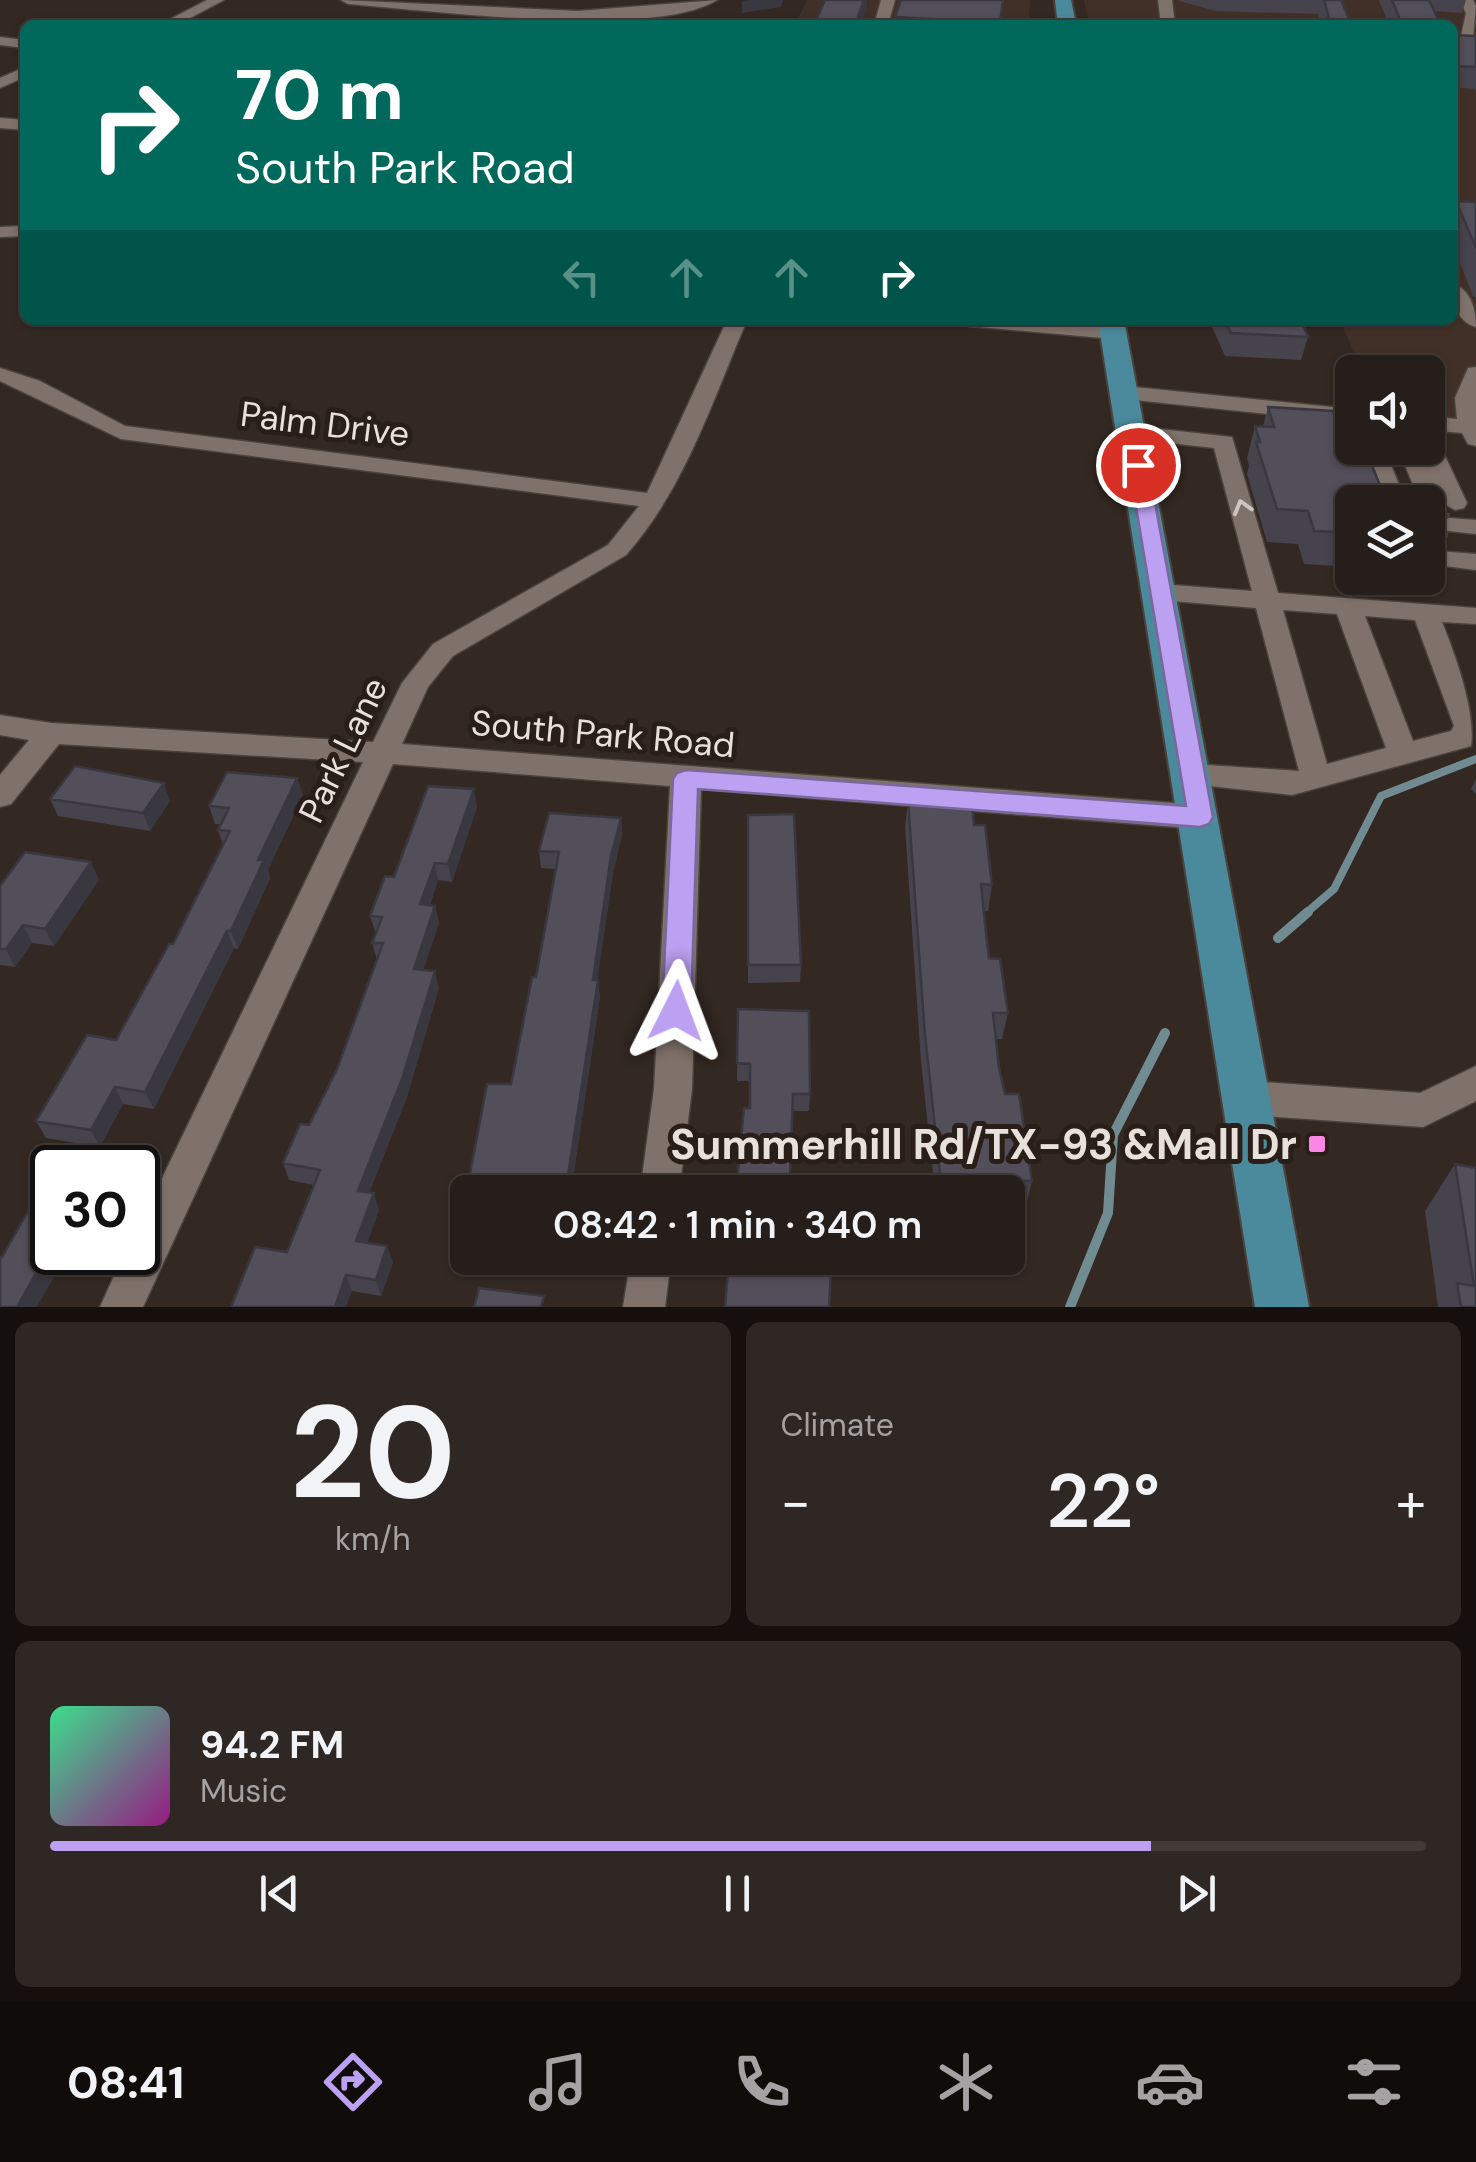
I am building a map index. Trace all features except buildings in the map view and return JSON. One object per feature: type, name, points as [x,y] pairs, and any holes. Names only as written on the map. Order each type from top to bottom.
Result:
[{"type":"main road","points":[[1112,326],[1282,1307]]},
{"type":"street","points":[[176,20],[218,0]]},
{"type":"street","points":[[348,0],[588,15],[672,11],[710,0]]},
{"type":"street","points":[[1466,0],[1473,14],[1468,36]]},
{"type":"street","points":[[408,2],[403,12],[415,20]]},
{"type":"street","points":[[672,11],[689,20]]},
{"type":"street","points":[[1458,297],[1476,322]]},
{"type":"street","name":"Park Lane","points":[[121,1307],[416,684],[443,650],[617,550],[638,530],[736,325]]},
{"type":"street","points":[[1445,426],[1474,431],[1463,400],[1464,390],[1476,373]]},
{"type":"street","name":"Palm Drive","points":[[0,374],[46,389],[93,422],[122,432],[655,501]]},
{"type":"street","points":[[1124,393],[1335,414]]},
{"type":"street","points":[[1133,434],[1224,442],[1316,778]]},
{"type":"street","points":[[1391,465],[1412,485]]},
{"type":"street","points":[[1405,465],[1421,485]]},
{"type":"street","points":[[1445,560],[1476,562]]},
{"type":"street","points":[[1160,592],[1476,616]]},
{"type":"street","points":[[1348,606],[1403,754]]},
{"type":"street","points":[[1193,776],[1292,784],[1461,739],[1469,726],[1425,612]]},
{"type":"street","name":"South Park Road","points":[[0,725],[51,734],[382,753],[1200,817]]},
{"type":"street","points":[[0,796],[51,734]]},
{"type":"street","points":[[661,1175],[673,1089],[686,779]]},
{"type":"street","points":[[1247,1098],[1424,1110],[1476,1082]]},
{"type":"street","points":[[644,1307],[648,1275]]},
{"type":"shaded area","points":[[807,0],[1030,0],[1029,20],[797,20]]},
{"type":"shaded area","points":[[1084,0],[1476,0],[1476,419],[1445,416],[1445,355],[1354,355],[1343,325],[1458,325],[1458,20],[1088,20]]},
{"type":"waterway","points":[[1305,914],[1334,889],[1381,796],[1476,759]]},
{"type":"waterway","points":[[1278,938],[1308,912]]},
{"type":"waterway","points":[[1070,1307],[1108,1213],[1113,1135],[1165,1033]]},
{"type":"tunnel","points":[[1445,525],[1449,525]]},
{"type":"place","name":"Summerhill Rd/TX-93 &Mall Dr","points":[[1317,1144]]},
{"type":"route","points":[[676,1011],[686,779],[1200,817],[1138,465]]}]
